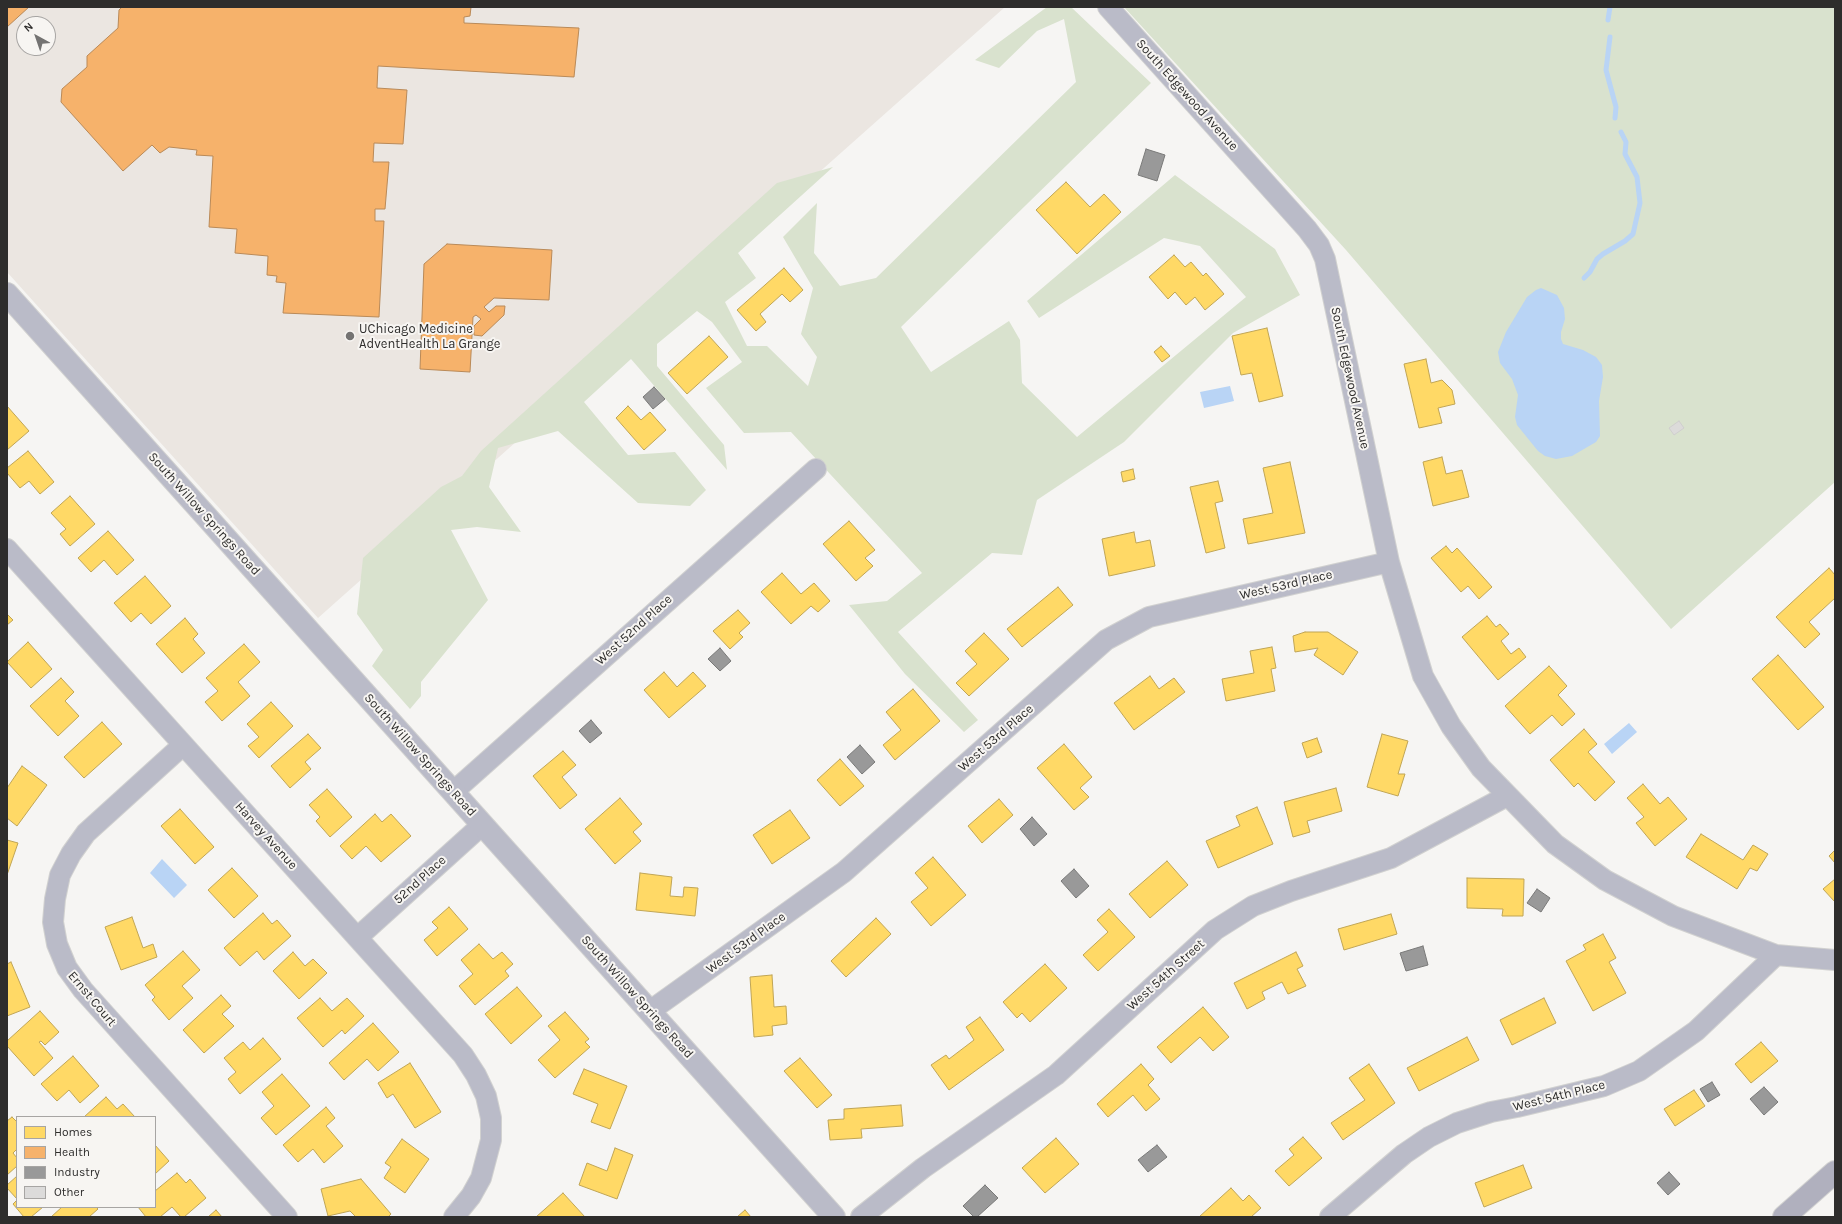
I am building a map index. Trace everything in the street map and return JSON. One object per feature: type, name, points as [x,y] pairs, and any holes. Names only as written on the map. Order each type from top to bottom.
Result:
[{"type":"main road","points":[[1784,1217],[1835,1172]]},
{"type":"street","name":"South Edgewood Avenue","points":[[1108,7],[1297,217],[1319,246],[1324,259],[1389,562],[1424,676],[1451,726],[1482,768],[1507,796],[1555,844],[1605,880],[1673,916],[1776,955],[1835,960]]},
{"type":"street","name":"South Willow Springs Road","points":[[7,294],[834,1217]]},
{"type":"street","name":"West 52nd Place","points":[[453,792],[816,469]]},
{"type":"street","name":"Harvey Avenue","points":[[7,549],[444,1032],[471,1068],[486,1096],[491,1118],[491,1140],[481,1178],[471,1196],[454,1217]]},
{"type":"street","name":"West 53rd Place","points":[[650,1011],[844,872],[1106,640],[1149,616],[1389,562]]},
{"type":"street","name":"Ernst Court","points":[[183,745],[86,833],[71,854],[60,875],[55,899],[53,922],[57,944],[67,968],[83,990],[287,1217]]},
{"type":"street","name":"West 54th Street","points":[[861,1217],[922,1168],[1056,1075],[1215,930],[1253,906],[1291,891],[1391,858],[1507,796]]},
{"type":"street","name":"52nd Place","points":[[358,937],[482,824]]},
{"type":"street","name":"West 54th Place","points":[[1330,1217],[1404,1154],[1429,1137],[1457,1123],[1491,1112],[1604,1086],[1639,1071],[1696,1031],[1776,955]]},
{"type":"shaded area","name":"UChicago Medicine AdventHealth La Grange","points":[[7,7],[1005,7],[318,618],[7,272]]},
{"type":"green space","points":[[1047,7],[1071,7],[1151,83],[901,327],[931,372],[1009,321],[1020,340],[1022,383],[1077,437],[1246,297],[1200,246],[1164,238],[1039,318],[1027,301],[1175,175],[1275,249],[1300,295],[1233,333],[1124,442],[1037,500],[1022,555],[992,553],[898,632],[978,720],[964,732],[905,674],[849,605],[887,601],[922,573],[791,432],[744,433],[706,388],[742,362],[712,322],[697,311],[657,344],[657,366],[724,445],[727,470],[631,359],[584,402],[628,455],[675,452],[706,490],[690,506],[638,503],[558,431],[498,448],[489,487],[521,532],[477,527],[451,530],[488,600],[421,682],[421,696],[410,709],[372,666],[383,650],[357,614],[363,558],[441,487],[462,476],[481,451],[777,183],[833,167],[738,253],[756,278],[725,302],[747,346],[767,346],[808,386],[817,357],[801,334],[813,288],[783,237],[817,203],[814,253],[840,286],[876,278],[1076,82],[1064,19],[1037,31],[999,68],[975,60]]},
{"type":"green space","points":[[1124,7],[1835,7],[1835,482],[1671,629],[1346,250]]},
{"type":"water","points":[[1541,288],[1557,295],[1564,308],[1565,319],[1561,332],[1563,344],[1583,350],[1596,357],[1602,365],[1603,377],[1599,401],[1600,436],[1596,442],[1572,456],[1556,459],[1545,456],[1538,451],[1517,425],[1515,417],[1518,395],[1512,379],[1500,363],[1498,352],[1506,332],[1527,297]]},
{"type":"water","points":[[1230,386],[1234,401],[1204,408],[1200,392]]},
{"type":"water","points":[[1629,723],[1637,732],[1612,754],[1604,744]]},
{"type":"water","points":[[162,859],[187,885],[174,898],[150,873]]},
{"type":"building: Homes","points":[[1066,182],[1090,207],[1104,194],[1121,212],[1077,254],[1036,210]]},
{"type":"building: Homes","points":[[1174,255],[1185,267],[1191,262],[1203,276],[1206,273],[1224,294],[1205,310],[1195,297],[1186,305],[1175,292],[1168,299],[1149,277]]},
{"type":"building: Homes","points":[[784,268],[803,290],[790,302],[782,294],[760,314],[766,322],[756,331],[737,310]]},
{"type":"building: Homes","points":[[1267,328],[1283,396],[1259,402],[1252,373],[1241,375],[1232,336]]},
{"type":"building: Homes","points":[[709,336],[728,357],[687,394],[668,373]]},
{"type":"building: Homes","points":[[1161,346],[1170,356],[1162,362],[1154,352]]},
{"type":"building: Homes","points":[[1426,359],[1431,383],[1442,380],[1452,390],[1455,404],[1438,408],[1442,423],[1419,428],[1404,364]]},
{"type":"building: Homes","points":[[7,406],[29,431],[7,450]]},
{"type":"building: Homes","points":[[628,406],[641,420],[650,412],[666,430],[644,450],[616,418]]},
{"type":"building: Homes","points":[[28,451],[54,482],[40,494],[29,481],[20,488],[7,473],[7,468]]},
{"type":"building: Homes","points":[[1442,457],[1446,474],[1462,470],[1469,497],[1433,506],[1423,462]]},
{"type":"building: Homes","points":[[1290,462],[1305,533],[1248,544],[1243,519],[1273,513],[1263,468]]},
{"type":"building: Homes","points":[[1133,469],[1135,479],[1123,482],[1121,472]]},
{"type":"building: Homes","points":[[1218,481],[1223,501],[1215,503],[1225,548],[1206,553],[1190,487]]},
{"type":"building: Homes","points":[[70,496],[95,524],[70,546],[60,534],[66,529],[51,513]]},
{"type":"building: Homes","points":[[849,521],[875,550],[865,558],[873,566],[856,581],[823,544]]},
{"type":"building: Homes","points":[[108,531],[134,560],[117,575],[104,560],[91,572],[78,558]]},
{"type":"building: Homes","points":[[1134,532],[1136,543],[1150,540],[1155,566],[1109,576],[1102,539]]},
{"type":"building: Homes","points":[[1446,546],[1452,553],[1457,548],[1492,587],[1479,599],[1468,586],[1461,592],[1431,558]]},
{"type":"building: Homes","points":[[1829,568],[1835,575],[1835,598],[1809,622],[1820,634],[1805,648],[1776,617]]},
{"type":"building: Homes","points":[[782,573],[801,594],[814,583],[830,601],[818,612],[811,606],[791,624],[761,592]]},
{"type":"building: Homes","points":[[145,576],[171,606],[151,624],[141,613],[131,622],[114,603]]},
{"type":"building: Homes","points":[[1058,587],[1073,605],[1022,647],[1007,629]]},
{"type":"building: Homes","points":[[738,610],[750,623],[739,633],[743,637],[730,649],[713,631]]},
{"type":"building: Homes","points":[[7,614],[13,620],[7,625]]},
{"type":"building: Homes","points":[[1487,616],[1496,627],[1500,624],[1509,634],[1501,641],[1511,654],[1519,648],[1526,657],[1498,680],[1462,637]]},
{"type":"building: Homes","points":[[185,618],[198,634],[193,639],[205,653],[182,673],[156,644]]},
{"type":"building: Homes","points":[[1305,632],[1328,632],[1358,652],[1343,675],[1314,655],[1318,648],[1295,652],[1293,636]]},
{"type":"building: Homes","points":[[984,633],[1009,659],[969,696],[956,683],[977,664],[965,651]]},
{"type":"building: Homes","points":[[28,642],[52,669],[31,688],[7,662]]},
{"type":"building: Homes","points":[[244,644],[260,662],[238,682],[250,696],[222,721],[205,702],[218,691],[206,678]]},
{"type":"building: Homes","points":[[1272,647],[1276,668],[1271,669],[1275,691],[1226,701],[1222,679],[1254,673],[1250,651]]},
{"type":"building: Homes","points":[[1778,655],[1824,707],[1798,730],[1752,679]]},
{"type":"building: Homes","points":[[1549,666],[1567,686],[1558,695],[1575,714],[1562,726],[1552,715],[1530,734],[1505,706]]},
{"type":"building: Homes","points":[[664,672],[677,687],[693,672],[706,686],[669,718],[644,690]]},
{"type":"building: Homes","points":[[1150,676],[1159,689],[1174,678],[1185,692],[1134,730],[1114,703]]},
{"type":"building: Homes","points":[[61,678],[74,692],[65,701],[79,716],[58,736],[30,706]]},
{"type":"building: Homes","points":[[913,689],[940,721],[895,760],[883,745],[901,730],[886,712]]},
{"type":"building: Homes","points":[[271,702],[293,726],[259,758],[248,746],[259,737],[247,724]]},
{"type":"building: Homes","points":[[102,722],[122,744],[84,778],[64,757]]},
{"type":"building: Homes","points":[[1584,729],[1597,744],[1588,752],[1615,782],[1595,801],[1578,783],[1574,787],[1550,760]]},
{"type":"building: Homes","points":[[308,734],[321,748],[305,762],[311,769],[290,788],[271,766]]},
{"type":"building: Homes","points":[[1382,734],[1408,741],[1398,774],[1405,774],[1398,796],[1367,787]]},
{"type":"building: Homes","points":[[1317,738],[1322,752],[1307,758],[1302,743]]},
{"type":"building: Homes","points":[[1064,744],[1092,777],[1080,788],[1089,797],[1074,810],[1037,768]]},
{"type":"building: Homes","points":[[563,751],[576,765],[562,777],[577,795],[560,809],[533,776]]},
{"type":"building: Homes","points":[[840,759],[864,786],[840,806],[817,780]]},
{"type":"building: Homes","points":[[22,766],[47,785],[17,826],[7,818],[7,788]]},
{"type":"building: Homes","points":[[1643,784],[1660,804],[1668,797],[1687,819],[1655,846],[1636,823],[1644,817],[1627,798]]},
{"type":"building: Homes","points":[[1336,788],[1342,811],[1307,821],[1310,832],[1293,837],[1284,802]]},
{"type":"building: Homes","points":[[327,789],[352,817],[330,837],[316,821],[320,817],[309,805]]},
{"type":"building: Homes","points":[[620,798],[642,824],[633,832],[641,841],[615,864],[585,829]]},
{"type":"building: Homes","points":[[999,799],[1013,815],[982,843],[968,826]]},
{"type":"building: Homes","points":[[1257,807],[1273,844],[1218,868],[1206,841],[1240,826],[1236,816]]},
{"type":"building: Homes","points":[[180,809],[214,847],[195,864],[161,826]]},
{"type":"building: Homes","points":[[790,810],[810,838],[772,864],[753,835]]},
{"type":"building: Homes","points":[[375,814],[382,822],[391,814],[411,836],[381,862],[366,846],[352,859],[340,846]]},
{"type":"building: Homes","points":[[1701,834],[1743,860],[1753,845],[1768,854],[1757,871],[1750,868],[1737,889],[1686,857]]},
{"type":"building: Homes","points":[[7,840],[18,843],[7,875]]},
{"type":"building: Homes","points":[[1835,850],[1835,863],[1829,856]]},
{"type":"building: Homes","points":[[933,857],[966,895],[931,926],[911,902],[928,888],[915,873]]},
{"type":"building: Homes","points":[[1167,861],[1188,885],[1150,918],[1129,894]]},
{"type":"building: Homes","points":[[232,868],[258,896],[234,918],[208,890]]},
{"type":"building: Homes","points":[[640,873],[672,877],[670,896],[683,897],[684,887],[698,888],[695,916],[636,910]]},
{"type":"building: Homes","points":[[1467,878],[1524,879],[1523,916],[1502,916],[1503,909],[1467,908]]},
{"type":"building: Homes","points":[[1835,879],[1835,902],[1823,889]]},
{"type":"building: Homes","points":[[449,907],[468,929],[437,956],[424,940],[438,928],[432,922]]},
{"type":"building: Homes","points":[[1109,909],[1135,937],[1098,971],[1083,955],[1108,932],[1097,920]]},
{"type":"building: Homes","points":[[263,913],[272,924],[277,920],[291,936],[264,960],[257,951],[240,966],[224,948]]},
{"type":"building: Homes","points":[[1391,914],[1397,934],[1344,950],[1338,929]]},
{"type":"building: Homes","points":[[132,917],[143,948],[153,944],[157,957],[121,970],[105,927]]},
{"type":"building: Homes","points":[[876,918],[891,934],[846,977],[831,961]]},
{"type":"building: Homes","points":[[1603,934],[1616,958],[1609,962],[1626,993],[1593,1011],[1566,961],[1586,950],[1583,945]]},
{"type":"building: Homes","points":[[479,944],[493,959],[502,952],[513,964],[505,971],[509,976],[475,1005],[459,986],[473,974],[461,960]]},
{"type":"building: Homes","points":[[183,951],[200,970],[182,986],[193,998],[169,1020],[152,1000],[155,997],[145,985]]},
{"type":"building: Homes","points":[[293,952],[305,966],[313,959],[327,973],[299,999],[273,971]]},
{"type":"building: Homes","points":[[1296,952],[1303,966],[1297,969],[1306,986],[1288,994],[1282,982],[1262,992],[1265,999],[1247,1009],[1234,983]]},
{"type":"building: Homes","points":[[11,962],[30,1007],[7,1016],[7,964]]},
{"type":"building: Homes","points":[[1045,964],[1067,988],[1030,1022],[1022,1013],[1017,1018],[1003,1002]]},
{"type":"building: Homes","points":[[772,975],[774,1007],[786,1006],[787,1024],[772,1026],[773,1035],[754,1037],[750,977]]},
{"type":"building: Homes","points":[[517,987],[542,1016],[511,1044],[485,1014]]},
{"type":"building: Homes","points":[[221,995],[231,1006],[222,1014],[234,1026],[204,1053],[183,1030]]},
{"type":"building: Homes","points":[[320,998],[332,1011],[347,998],[364,1016],[345,1034],[342,1030],[323,1047],[297,1018]]},
{"type":"building: Homes","points":[[1544,998],[1556,1023],[1512,1045],[1500,1020]]},
{"type":"building: Homes","points":[[1203,1007],[1229,1037],[1213,1051],[1200,1037],[1171,1063],[1157,1047]]},
{"type":"building: Homes","points":[[40,1011],[59,1032],[45,1045],[41,1041],[39,1042],[53,1058],[34,1076],[7,1046],[7,1041]]},
{"type":"building: Homes","points":[[565,1012],[589,1039],[585,1042],[590,1047],[555,1078],[538,1060],[560,1040],[548,1026]]},
{"type":"building: Homes","points":[[980,1017],[1004,1050],[949,1090],[931,1065],[946,1055],[949,1059],[974,1040],[966,1027]]},
{"type":"building: Homes","points":[[373,1023],[399,1052],[378,1071],[367,1059],[344,1080],[329,1063]]},
{"type":"building: Homes","points":[[1467,1037],[1479,1060],[1419,1091],[1407,1068]]},
{"type":"building: Homes","points":[[263,1038],[281,1059],[240,1094],[228,1079],[236,1072],[224,1058],[243,1042],[250,1050]]},
{"type":"building: Homes","points":[[1761,1042],[1778,1061],[1751,1083],[1735,1064]]},
{"type":"building: Homes","points":[[73,1056],[99,1086],[80,1103],[69,1090],[57,1101],[41,1084]]},
{"type":"building: Homes","points":[[800,1058],[832,1095],[817,1108],[784,1071]]},
{"type":"building: Homes","points":[[410,1063],[441,1112],[415,1128],[393,1094],[387,1098],[378,1083]]},
{"type":"building: Homes","points":[[1141,1064],[1154,1079],[1148,1085],[1160,1099],[1146,1111],[1133,1095],[1108,1117],[1097,1104]]},
{"type":"building: Homes","points":[[1369,1064],[1395,1103],[1343,1140],[1331,1123],[1365,1100],[1349,1078]]},
{"type":"building: Homes","points":[[584,1069],[627,1086],[610,1129],[591,1122],[598,1104],[573,1094]]},
{"type":"building: Homes","points":[[282,1074],[310,1106],[276,1135],[261,1118],[274,1106],[262,1092]]},
{"type":"building: Homes","points":[[1694,1090],[1705,1106],[1675,1126],[1664,1109]]},
{"type":"building: Homes","points":[[106,1097],[117,1109],[123,1104],[134,1116],[85,1116]]},
{"type":"building: Homes","points":[[901,1105],[903,1126],[861,1129],[862,1138],[830,1140],[828,1120],[844,1119],[844,1109]]},
{"type":"building: Homes","points":[[326,1107],[335,1118],[326,1126],[343,1146],[324,1163],[313,1149],[298,1162],[283,1145]]},
{"type":"building: Homes","points":[[12,1117],[16,1121],[16,1150],[13,1153],[16,1157],[16,1167],[7,1175],[7,1121]]},
{"type":"building: Homes","points":[[1303,1137],[1322,1158],[1289,1186],[1275,1171],[1294,1155],[1289,1149]]},
{"type":"building: Homes","points":[[1056,1138],[1079,1164],[1045,1193],[1022,1168]]},
{"type":"building: Homes","points":[[402,1139],[429,1159],[405,1193],[384,1178],[391,1167],[385,1163]]},
{"type":"building: Homes","points":[[156,1146],[169,1161],[156,1173]]},
{"type":"building: Homes","points":[[615,1148],[633,1155],[617,1199],[579,1185],[587,1163],[607,1171]]},
{"type":"building: Homes","points":[[1523,1165],[1532,1188],[1484,1207],[1475,1183]]},
{"type":"building: Homes","points":[[177,1173],[186,1183],[190,1179],[206,1198],[184,1217],[181,1217],[172,1207],[160,1217],[146,1217],[139,1208],[156,1208],[156,1190]]},
{"type":"building: Homes","points":[[16,1177],[16,1198],[7,1188],[7,1185]]},
{"type":"building: Homes","points":[[361,1179],[391,1214],[388,1217],[356,1217],[350,1211],[328,1216],[321,1189]]},
{"type":"building: Homes","points":[[1231,1188],[1243,1201],[1249,1195],[1261,1208],[1251,1217],[1199,1217]]},
{"type":"building: Homes","points":[[563,1193],[585,1217],[536,1217]]},
{"type":"building: Homes","points":[[16,1208],[42,1208],[31,1217],[24,1217]]},
{"type":"building: Homes","points":[[61,1208],[98,1209],[89,1217],[51,1217]]},
{"type":"building: Homes","points":[[216,1210],[222,1217],[208,1217]]},
{"type":"building: Homes","points":[[745,1210],[751,1217],[737,1217]]},
{"type":"building: Health","points":[[7,7],[29,7],[19,16],[16,16],[16,19],[7,27]]},
{"type":"building: Health","points":[[122,7],[471,7],[470,16],[464,17],[464,23],[579,28],[574,77],[378,66],[377,88],[407,90],[403,144],[374,143],[373,162],[389,162],[385,209],[375,209],[375,221],[384,221],[379,317],[283,313],[286,283],[276,282],[277,276],[267,275],[268,256],[235,253],[237,229],[209,227],[213,156],[196,155],[197,150],[169,147],[160,153],[152,145],[123,171],[61,102],[62,89],[87,67],[87,56],[118,28],[119,10]]},
{"type":"building: Health","points":[[447,244],[552,250],[549,300],[494,298],[484,307],[489,312],[496,306],[505,306],[504,315],[482,336],[474,335],[474,326],[481,319],[476,315],[473,317],[470,372],[420,369],[424,264]]},
{"type":"building: Industry","points":[[1146,149],[1165,155],[1157,181],[1138,175]]},
{"type":"building: Industry","points":[[654,387],[665,399],[653,409],[643,397]]},
{"type":"building: Industry","points":[[720,648],[731,661],[720,671],[708,659]]},
{"type":"building: Industry","points":[[591,720],[602,733],[590,743],[579,731]]},
{"type":"building: Industry","points":[[860,745],[875,762],[862,774],[847,757]]},
{"type":"building: Industry","points":[[1032,817],[1047,834],[1034,846],[1020,829]]},
{"type":"building: Industry","points":[[1074,869],[1089,886],[1076,898],[1061,881]]},
{"type":"building: Industry","points":[[1537,889],[1550,898],[1541,912],[1527,903]]},
{"type":"building: Industry","points":[[1423,946],[1428,965],[1406,971],[1400,953]]},
{"type":"building: Industry","points":[[1712,1082],[1720,1095],[1708,1102],[1700,1089]]},
{"type":"building: Industry","points":[[1764,1087],[1778,1102],[1764,1115],[1750,1099]]},
{"type":"building: Industry","points":[[1157,1145],[1167,1157],[1148,1172],[1138,1160]]},
{"type":"building: Industry","points":[[1669,1172],[1680,1184],[1668,1195],[1657,1183]]},
{"type":"building: Industry","points":[[985,1185],[998,1198],[977,1217],[974,1217],[963,1206]]},
{"type":"building: Other","points":[[1679,421],[1684,428],[1674,435],[1669,428]]},
{"type":"waterway","points":[[1608,20],[1610,7]]},
{"type":"waterway","points":[[1610,37],[1606,70],[1616,107],[1615,118]]},
{"type":"waterway","points":[[1584,278],[1590,272],[1597,259],[1633,234],[1640,203],[1637,177],[1625,154],[1626,142],[1621,132]]},
{"type":"place","name":"UChicago Medicine AdventHealth La Grange","points":[[350,336]]}]
